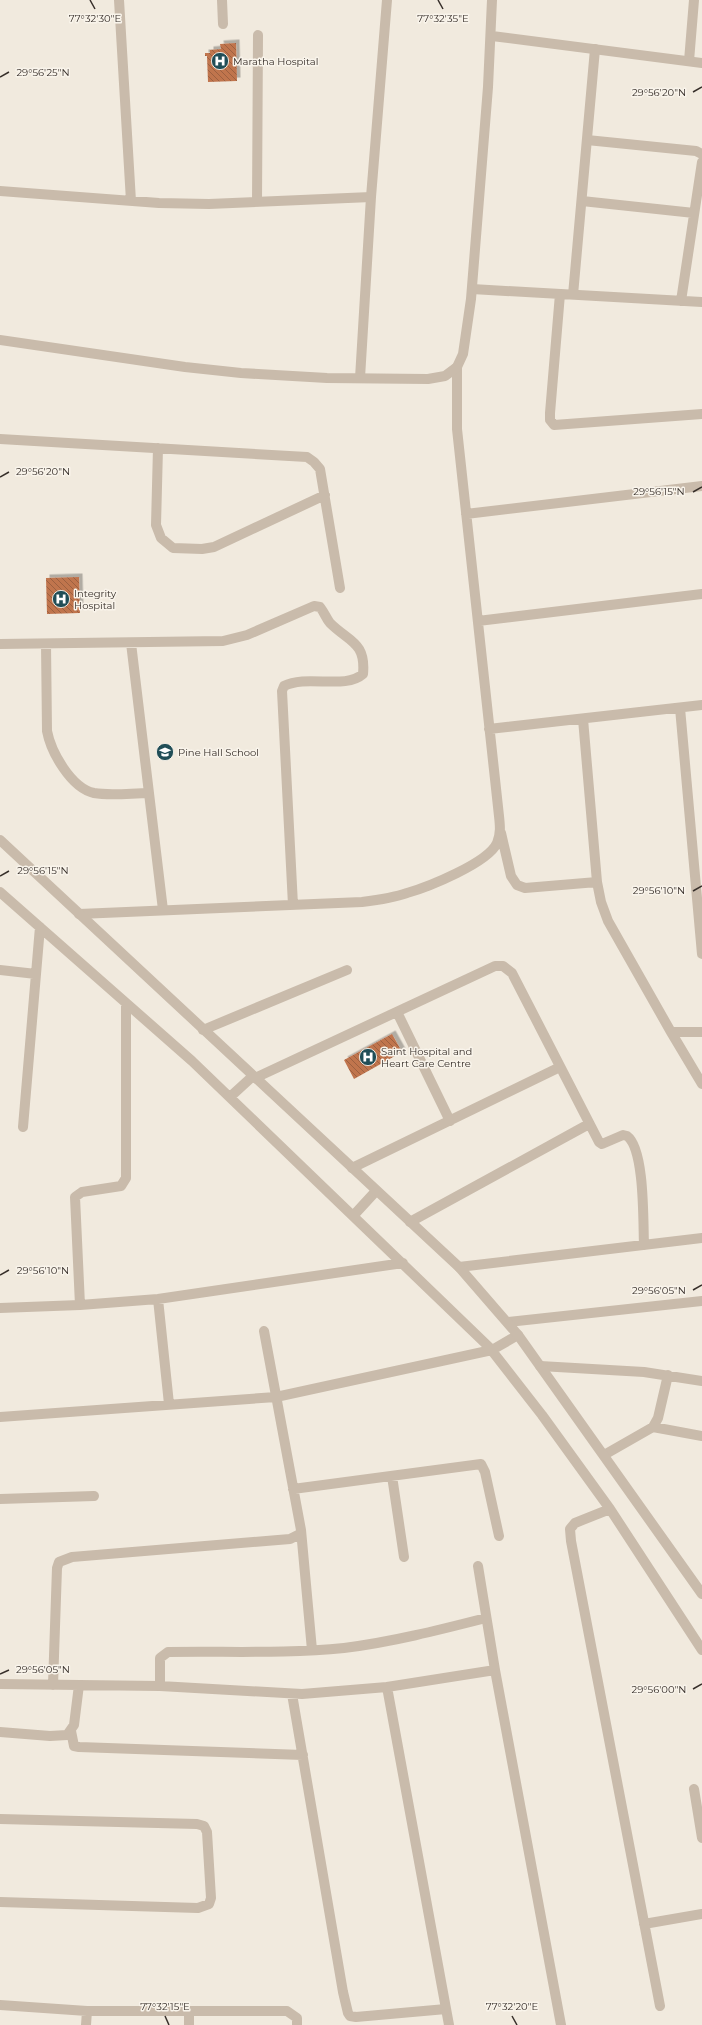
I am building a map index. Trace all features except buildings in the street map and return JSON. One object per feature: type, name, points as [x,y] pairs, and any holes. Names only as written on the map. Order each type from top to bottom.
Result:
[{"type":"street","points":[[119,0],[131,201]]},
{"type":"street","points":[[222,0],[223,24]]},
{"type":"street","points":[[360,378],[371,197],[388,0]]},
{"type":"street","points":[[0,340],[185,367],[282,376],[428,379],[445,376],[456,368],[463,354],[472,289],[492,36],[492,0]]},
{"type":"street","points":[[689,61],[694,0]]},
{"type":"street","points":[[257,202],[258,35]]},
{"type":"street","points":[[492,36],[702,63]]},
{"type":"street","points":[[574,295],[595,49]]},
{"type":"street","points":[[587,140],[696,152],[702,154]]},
{"type":"street","points":[[682,301],[702,162]]},
{"type":"street","points":[[0,191],[131,201],[209,204],[371,197]]},
{"type":"street","points":[[582,201],[694,213]]},
{"type":"street","points":[[472,289],[702,302]]},
{"type":"street","points":[[560,294],[550,413],[550,420],[554,425],[702,414]]},
{"type":"street","points":[[456,368],[457,429],[500,831],[511,876],[517,885],[526,888],[597,882]]},
{"type":"street","points":[[0,439],[307,457],[314,462],[320,470],[340,588]]},
{"type":"street","points":[[158,448],[156,525],[161,538],[173,548],[202,549],[214,547],[325,495]]},
{"type":"street","points":[[466,514],[702,486]]},
{"type":"street","points":[[478,621],[702,594]]},
{"type":"street","points":[[0,644],[223,641],[247,635],[318,605],[323,610],[329,621],[358,646],[364,664],[363,674],[359,678],[353,680],[296,682],[284,686],[282,691],[293,905]]},
{"type":"street","points":[[131,643],[163,910]]},
{"type":"street","points":[[46,644],[47,731],[52,750],[57,760],[79,785],[87,790],[104,793],[149,793]]},
{"type":"street","points":[[490,729],[702,705]]},
{"type":"street","points":[[680,708],[702,954]]},
{"type":"street","points":[[583,718],[597,882],[601,902],[608,920],[702,1084]]},
{"type":"street","points":[[79,914],[362,902],[408,893],[430,885],[477,862],[497,844],[500,831]]},
{"type":"street","points":[[0,840],[203,1030],[251,1079],[352,1168],[374,1194],[410,1222],[459,1267],[508,1322],[514,1338],[540,1366],[702,1594]]},
{"type":"street","points":[[0,892],[126,1004],[233,1094],[356,1213],[403,1263],[495,1348],[610,1509],[702,1650]]},
{"type":"street","points":[[24,1127],[40,927]]},
{"type":"street","points":[[233,1094],[251,1079],[495,966],[503,966],[512,974],[599,1142],[602,1144],[623,1135],[630,1138],[636,1150],[640,1166],[644,1246]]},
{"type":"street","points":[[0,970],[36,974]]},
{"type":"street","points":[[203,1030],[347,970]]},
{"type":"street","points":[[80,1306],[75,1197],[82,1192],[121,1186],[126,1178],[126,1004]]},
{"type":"street","points":[[397,1012],[450,1121]]},
{"type":"street","points":[[671,1032],[702,1032]]},
{"type":"street","points":[[352,1168],[560,1067]]},
{"type":"street","points":[[410,1222],[589,1124]]},
{"type":"street","points":[[356,1213],[374,1194]]},
{"type":"street","points":[[459,1267],[702,1238]]},
{"type":"street","points":[[0,1308],[80,1306],[158,1299],[403,1263]]},
{"type":"street","points":[[158,1299],[168,1404]]},
{"type":"street","points":[[508,1322],[702,1301]]},
{"type":"street","points":[[264,1331],[301,1530],[312,1650]]},
{"type":"street","points":[[0,1417],[276,1397],[495,1348],[514,1338]]},
{"type":"street","points":[[540,1366],[614,1369],[668,1375],[702,1381]]},
{"type":"street","points":[[604,1455],[653,1427],[658,1418],[668,1375]]},
{"type":"street","points":[[653,1427],[702,1436]]},
{"type":"street","points":[[293,1489],[481,1464],[486,1472],[499,1536]]},
{"type":"street","points":[[392,1476],[404,1557]]},
{"type":"street","points":[[0,1499],[94,1496]]},
{"type":"street","points":[[610,1509],[575,1523],[570,1529],[571,1541],[660,2006]]},
{"type":"street","points":[[53,1685],[57,1568],[60,1562],[72,1557],[290,1539],[296,1538],[300,1534],[301,1530]]},
{"type":"street","points":[[478,1566],[495,1670],[561,2025]]},
{"type":"street","points":[[160,1686],[160,1658],[168,1652],[312,1650],[343,1648],[385,1642],[486,1618]]},
{"type":"street","points":[[0,1684],[160,1686],[292,1694],[387,1687],[495,1670]]},
{"type":"street","points":[[0,1732],[60,1736],[67,1735],[74,1725],[79,1685]]},
{"type":"street","points":[[387,1687],[449,2025]]},
{"type":"street","points":[[292,1694],[343,1992],[348,2013],[350,2016],[356,2018],[446,2009]]},
{"type":"street","points":[[71,1731],[74,1746],[79,1747],[303,1755]]},
{"type":"street","points":[[694,1789],[702,1838]]},
{"type":"street","points":[[0,1819],[197,1824],[204,1826],[207,1832],[211,1898],[210,1904],[198,1908],[0,1902]]},
{"type":"street","points":[[644,1924],[702,1914]]},
{"type":"street","points":[[0,2006],[87,2011],[287,2011],[297,2018],[297,2025]]},
{"type":"street","points":[[86,2025],[87,2011]]},
{"type":"street","points":[[189,2011],[189,2025]]},
{"type":"place","name":"Maratha Hospital","points":[[220,61]]},
{"type":"place","name":"Integrity Hospital","points":[[61,599]]},
{"type":"place","name":"Pine Hall School","points":[[165,752]]},
{"type":"place","name":"Saint Hospital and Heart Care Centre","points":[[368,1057]]}]
